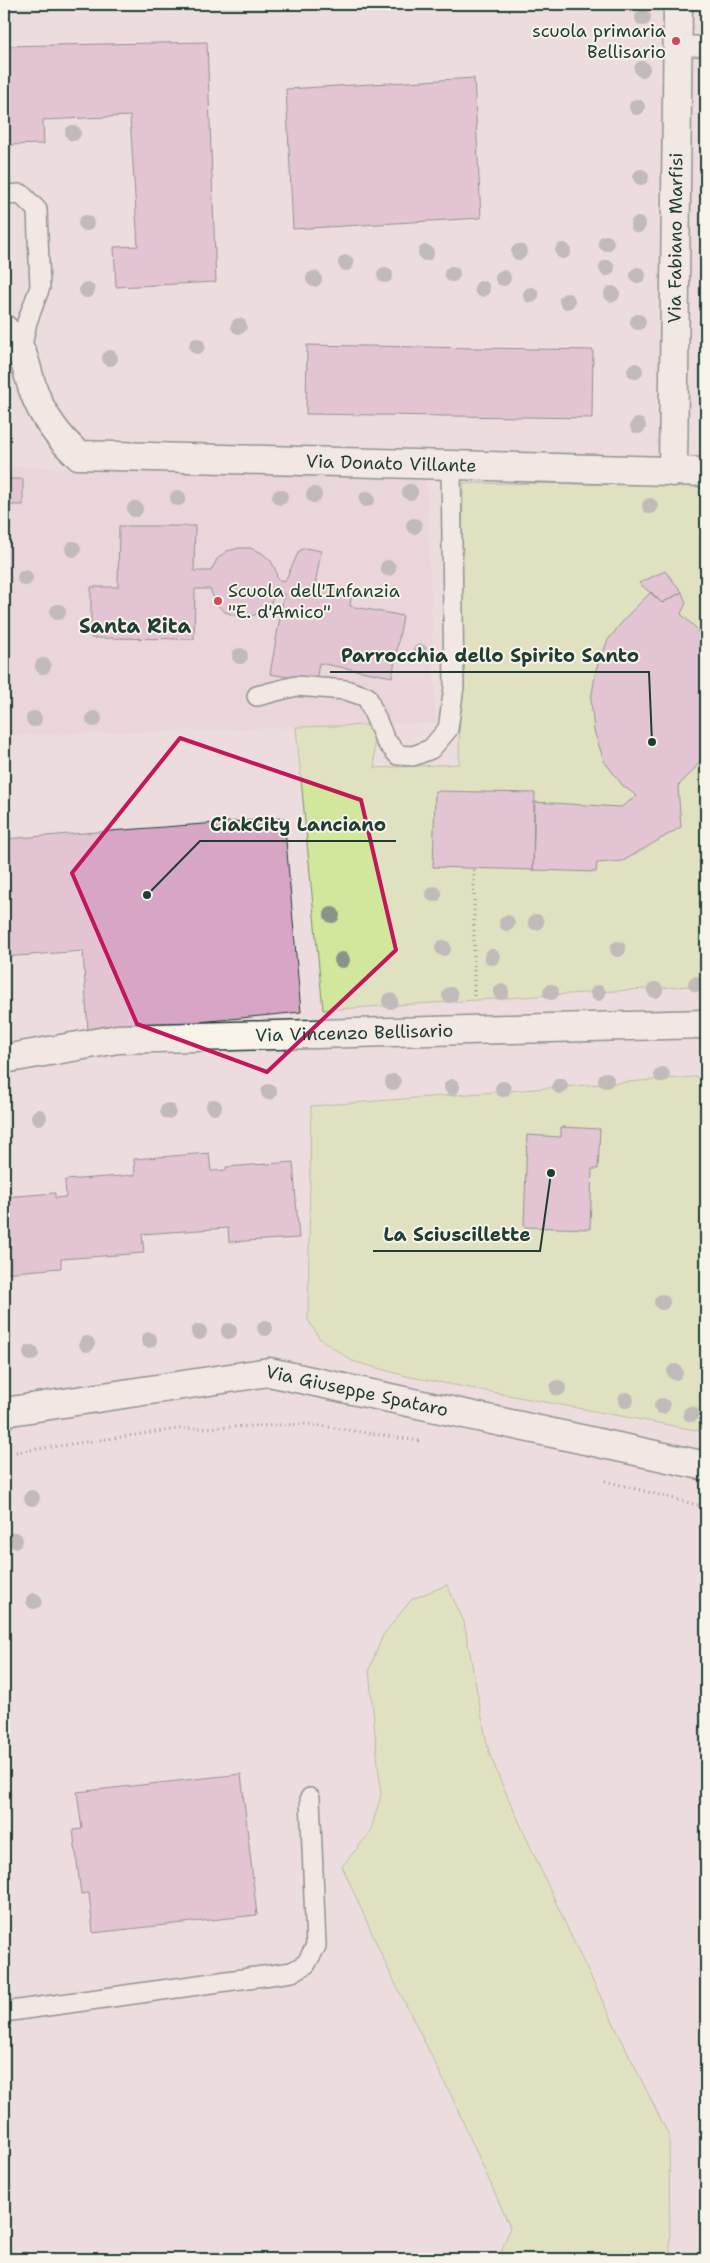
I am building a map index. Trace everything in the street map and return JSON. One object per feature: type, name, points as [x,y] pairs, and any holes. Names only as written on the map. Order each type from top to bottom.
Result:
[{"type":"street","name":"Via Fabiano Marfisi","points":[[673,472],[678,4]]},
{"type":"street","points":[[4,329],[21,350]]},
{"type":"street","name":"Via Donato Villante","points":[[21,350],[27,362],[33,391],[47,420],[57,434],[78,455],[706,472]]},
{"type":"street","name":"Via Vincenzo Bellisario","points":[[4,1059],[118,1039],[706,1024]]},
{"type":"street","name":"Via Giuseppe Spataro","points":[[4,1412],[269,1372],[706,1466]]},
{"type":"lane","points":[[678,46],[706,46]]},
{"type":"lane","points":[[4,194],[21,194],[38,210],[40,287],[26,322],[21,350]]},
{"type":"lane","points":[[258,696],[296,686],[346,690],[367,697],[385,740],[398,755],[413,756],[431,749],[448,729],[454,687],[451,466]]},
{"type":"lane","points":[[4,2012],[292,1972],[306,1964],[316,1946],[310,1798]]},
{"type":"path","points":[[474,869],[474,1030]]},
{"type":"path","points":[[16,1452],[177,1429],[308,1424],[422,1442]]},
{"type":"path","points":[[602,1480],[706,1507]]},
{"type":"highlighted area","points":[[180,738],[361,800],[396,950],[267,1072],[137,1024],[72,873]]},
{"type":"shaded area","points":[[706,288],[706,419],[702,419]]},
{"type":"shaded area","name":"Scuola dell'Infanzia \"E. d'Amico\"","points":[[4,466],[426,480],[436,723],[4,736]]},
{"type":"green space","points":[[463,483],[706,485],[706,985],[323,1010],[296,727],[373,725],[375,768],[459,764]]},
{"type":"green space","points":[[706,1076],[706,1432],[406,1376],[352,1361],[320,1339],[308,1320],[311,1106]]},
{"type":"green space","points":[[447,1585],[464,1622],[489,1752],[501,1782],[577,1949],[669,2136],[670,2252],[690,2259],[499,2259],[510,2227],[451,2095],[387,1967],[342,1866],[370,1833],[381,1795],[369,1670],[383,1635],[412,1599]]},
{"type":"building","points":[[207,42],[216,282],[116,287],[114,247],[138,246],[130,116],[43,120],[44,144],[4,145],[4,46]]},
{"type":"building","points":[[474,78],[481,218],[293,229],[286,89]]},
{"type":"building","points":[[307,345],[593,350],[592,418],[306,414]]},
{"type":"building","points":[[4,479],[23,479],[23,505],[4,505]]},
{"type":"building","points":[[119,526],[195,526],[194,571],[211,571],[217,559],[227,551],[250,548],[262,553],[271,561],[276,571],[277,579],[285,581],[299,551],[305,548],[321,551],[315,585],[352,591],[350,606],[403,616],[392,677],[319,663],[316,682],[270,674],[284,594],[276,593],[269,606],[260,613],[248,617],[236,616],[225,612],[216,604],[210,589],[195,589],[194,639],[91,638],[91,587],[118,587]]},
{"type":"building","points":[[665,571],[682,592],[662,603],[639,583]]},
{"type":"building","points":[[651,592],[662,603],[682,592],[686,603],[681,614],[695,627],[706,644],[706,753],[692,772],[678,786],[681,827],[623,861],[597,863],[596,872],[533,870],[534,802],[621,807],[637,796],[623,786],[604,761],[594,731],[591,700],[596,669],[608,640],[627,616]]},
{"type":"building","points":[[435,791],[535,793],[533,870],[433,867]]},
{"type":"building","points":[[284,818],[301,1012],[88,1033],[83,951],[4,957],[4,839]]},
{"type":"building","points":[[561,1127],[600,1129],[598,1169],[592,1169],[590,1229],[524,1227],[527,1135],[561,1137]]},
{"type":"building","points":[[209,1153],[211,1171],[226,1170],[226,1167],[293,1162],[299,1238],[229,1242],[228,1228],[142,1234],[144,1253],[61,1259],[61,1268],[4,1273],[4,1197],[55,1193],[55,1198],[66,1197],[65,1180],[135,1175],[134,1159]]},
{"type":"building","points":[[241,1774],[257,1915],[93,1933],[89,1893],[81,1894],[73,1830],[82,1829],[77,1792]]},
{"type":"building","points":[[4,1910],[7,1938],[4,1939]]},
{"type":"place","name":"scuola primaria Bellisario","points":[[676,41]]},
{"type":"place","name":"Scuola dell'Infanzia \"E. d'Amico\"","points":[[218,601]]},
{"type":"place","name":"Parrocchia dello Spirito Santo","points":[[652,742]]},
{"type":"place","name":"CiakCity Lanciano","points":[[147,895]]},
{"type":"place","name":"La Sciuscillette","points":[[551,1173]]},
{"type":"district","name":"Santa Rita","points":[[135,626]]}]
